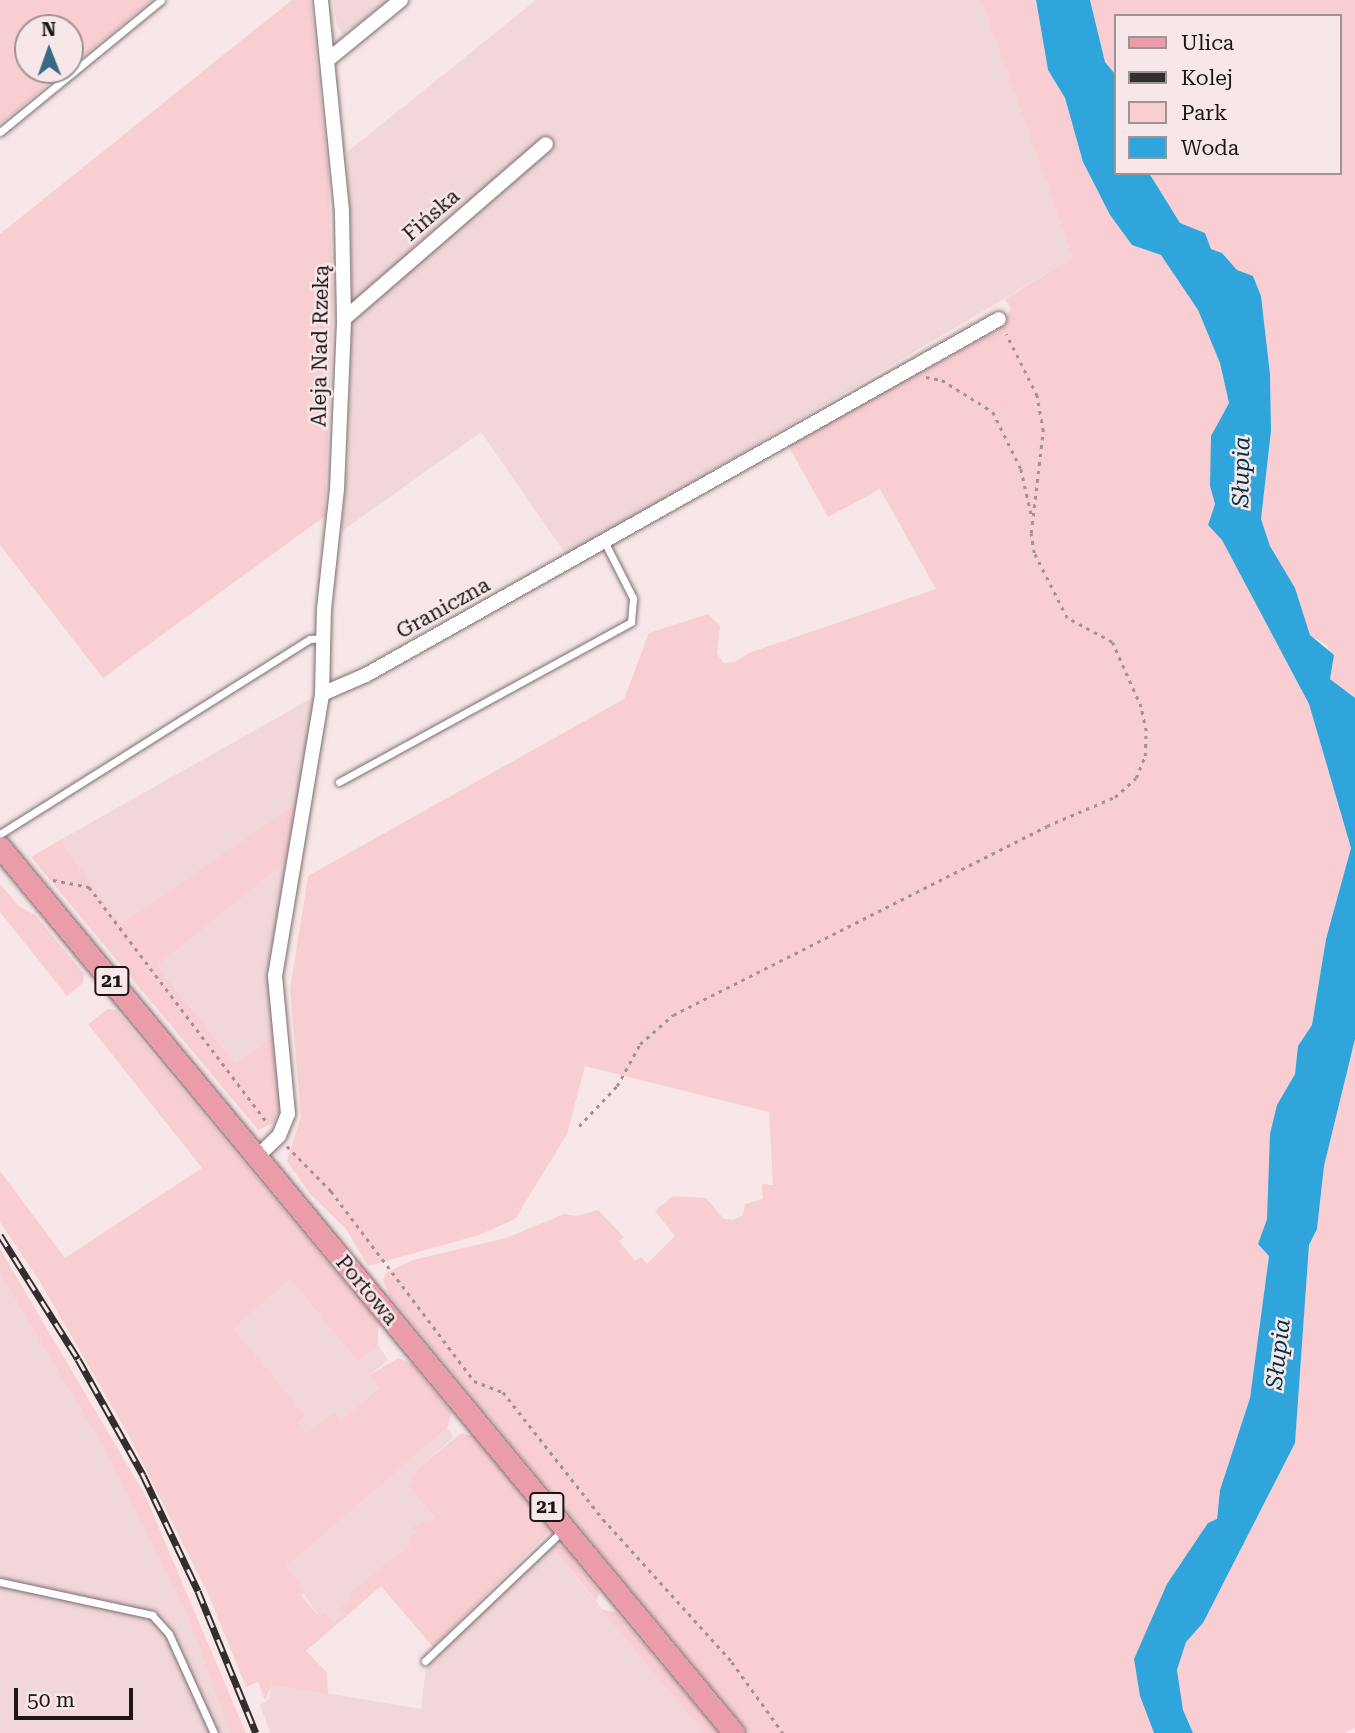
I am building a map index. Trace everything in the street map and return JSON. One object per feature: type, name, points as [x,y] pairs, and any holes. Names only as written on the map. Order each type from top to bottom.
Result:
[{"type":"main road","name":"Portowa","points":[[0,847],[734,1733]]},
{"type":"street","name":"Aleja Nad Rzeką","points":[[321,0],[329,59],[342,211],[344,318],[337,489],[324,609],[326,638],[322,694]]},
{"type":"street","points":[[329,59],[401,0]]},
{"type":"street","name":"Fińska","points":[[344,318],[546,144]]},
{"type":"street","name":"Graniczna","points":[[322,694],[366,676],[999,319]]},
{"type":"street","points":[[257,1157],[279,1136],[288,1102],[275,1010],[275,976],[322,694]]},
{"type":"lane","points":[[0,132],[161,0]]},
{"type":"lane","points":[[339,782],[631,622],[633,598],[604,541]]},
{"type":"lane","points":[[0,834],[310,639],[326,638]]},
{"type":"lane","points":[[425,1661],[565,1529]]},
{"type":"lane","points":[[0,1582],[152,1615],[169,1634],[214,1733]]},
{"type":"path","points":[[999,319],[1037,396],[1041,419],[1043,452],[1032,518]]},
{"type":"path","points":[[579,1126],[617,1086],[640,1044],[673,1015],[1047,826],[1115,797],[1136,778],[1147,747],[1141,707],[1112,642],[1067,618],[1056,603],[1034,554],[1032,518],[1021,469],[993,412],[942,380],[906,372]]},
{"type":"path","points":[[44,877],[89,887],[279,1136],[331,1191],[474,1381],[503,1392],[603,1519],[732,1662],[783,1733]]},
{"type":"shaded area","points":[[333,0],[390,0],[343,34],[337,26]]},
{"type":"shaded area","points":[[536,0],[981,0],[1073,258],[567,556],[481,432],[342,531],[349,451],[352,268],[347,152]]},
{"type":"shaded area","points":[[314,697],[297,803],[119,925],[60,840]]},
{"type":"shaded area","points":[[286,862],[268,988],[274,1036],[235,1063],[157,966]]},
{"type":"shaded area","points":[[285,1273],[358,1362],[378,1345],[388,1360],[370,1375],[380,1387],[307,1449],[212,1333]]},
{"type":"shaded area","points":[[0,1274],[101,1443],[186,1613],[230,1733],[0,1733]]},
{"type":"shaded area","points":[[447,1428],[454,1437],[417,1469],[409,1487],[435,1518],[413,1529],[416,1533],[410,1545],[348,1595],[352,1599],[344,1613],[333,1622],[319,1617],[286,1567]]},
{"type":"shaded area","points":[[554,1550],[704,1733],[270,1733],[260,1705],[269,1699],[272,1684],[421,1709],[426,1667],[545,1552]]},
{"type":"green space","points":[[0,0],[152,0],[84,56],[84,14],[14,14],[14,84],[49,84],[0,124]]},
{"type":"green space","points":[[292,0],[310,0],[328,169],[333,299],[325,516],[103,678],[0,545],[0,234]]},
{"type":"green space","points":[[981,0],[1036,0],[1048,70],[1065,98],[1083,162],[1110,215],[1132,245],[1161,254],[1198,310],[1220,363],[1229,403],[1221,417],[1210,486],[1215,504],[1208,525],[1222,540],[1309,704],[1351,848],[1326,939],[1312,1025],[1298,1046],[1295,1074],[1277,1105],[1267,1219],[1258,1244],[1269,1255],[1250,1398],[1220,1490],[1217,1519],[1151,1622],[1134,1658],[1141,1696],[1154,1733],[750,1733],[390,1296],[383,1280],[386,1273],[413,1260],[506,1238],[564,1214],[576,1216],[598,1210],[624,1237],[619,1241],[635,1261],[641,1257],[647,1264],[675,1236],[655,1211],[673,1196],[706,1198],[724,1219],[733,1220],[743,1215],[745,1204],[763,1199],[762,1184],[773,1185],[769,1112],[585,1066],[567,1134],[515,1219],[479,1235],[368,1266],[346,1229],[310,1194],[287,1161],[301,1116],[290,989],[308,876],[624,699],[649,633],[708,614],[720,626],[717,654],[724,663],[735,662],[749,653],[936,589],[880,489],[828,517],[788,445],[998,330],[1011,309],[1005,299],[1073,258]]},
{"type":"green space","points":[[1090,0],[1355,0],[1355,698],[1330,679],[1328,646],[1310,635],[1295,588],[1270,546],[1261,519],[1271,431],[1270,374],[1261,296],[1253,276],[1237,270],[1222,253],[1211,249],[1205,233],[1180,223],[1150,175],[1341,175],[1341,14],[1114,14],[1114,73],[1105,62]]},
{"type":"green space","points":[[297,803],[286,862],[157,966],[235,1063],[274,1036],[281,1110],[273,1123],[258,1130],[31,857],[60,840],[120,924]]},
{"type":"green space","points":[[0,884],[19,906],[35,915],[84,974],[83,983],[67,996],[0,912]]},
{"type":"green space","points":[[108,1009],[116,1010],[378,1323],[378,1345],[358,1362],[290,1279],[233,1328],[305,1416],[297,1423],[306,1434],[334,1412],[341,1420],[379,1388],[370,1375],[398,1358],[411,1363],[452,1413],[447,1428],[286,1567],[306,1590],[301,1595],[319,1617],[324,1613],[333,1622],[344,1613],[339,1607],[351,1599],[348,1594],[410,1545],[407,1541],[416,1533],[412,1528],[435,1518],[409,1487],[417,1469],[461,1433],[473,1436],[551,1530],[433,1647],[381,1586],[306,1651],[327,1673],[328,1694],[272,1685],[265,1700],[258,1682],[246,1687],[209,1596],[128,1434],[40,1282],[0,1222],[0,1171],[65,1258],[202,1168],[88,1024]]},
{"type":"green space","points":[[1355,1039],[1355,1728],[1344,1733],[1193,1733],[1183,1710],[1177,1670],[1186,1642],[1203,1623],[1295,1443],[1309,1245],[1317,1229],[1324,1166]]},
{"type":"green space","points":[[0,1249],[145,1495],[246,1733],[230,1733],[186,1613],[101,1443],[0,1274]]},
{"type":"green space","points":[[556,1545],[564,1547],[600,1593],[590,1609],[595,1599],[554,1550],[548,1551]]},
{"type":"green space","points":[[602,1610],[616,1612],[719,1733],[704,1733]]},
{"type":"water","name":"Słupia","points":[[1036,0],[1090,0],[1105,62],[1114,73],[1114,175],[1150,175],[1180,223],[1205,233],[1211,249],[1222,253],[1237,270],[1253,276],[1261,296],[1270,374],[1271,431],[1261,519],[1270,546],[1295,588],[1310,635],[1334,655],[1330,679],[1355,698],[1355,1039],[1324,1166],[1317,1229],[1309,1245],[1295,1443],[1203,1623],[1186,1642],[1177,1670],[1183,1710],[1193,1733],[1154,1733],[1140,1696],[1134,1659],[1167,1584],[1208,1523],[1217,1519],[1220,1490],[1250,1398],[1269,1256],[1258,1244],[1267,1219],[1270,1134],[1277,1105],[1295,1074],[1298,1046],[1312,1025],[1326,939],[1351,848],[1309,704],[1222,540],[1208,525],[1215,504],[1210,486],[1211,436],[1229,403],[1220,363],[1198,310],[1161,255],[1132,245],[1110,215],[1083,162],[1065,98],[1048,70]]},
{"type":"railway","points":[[0,1235],[78,1359],[143,1475],[198,1591],[256,1733]]}]
